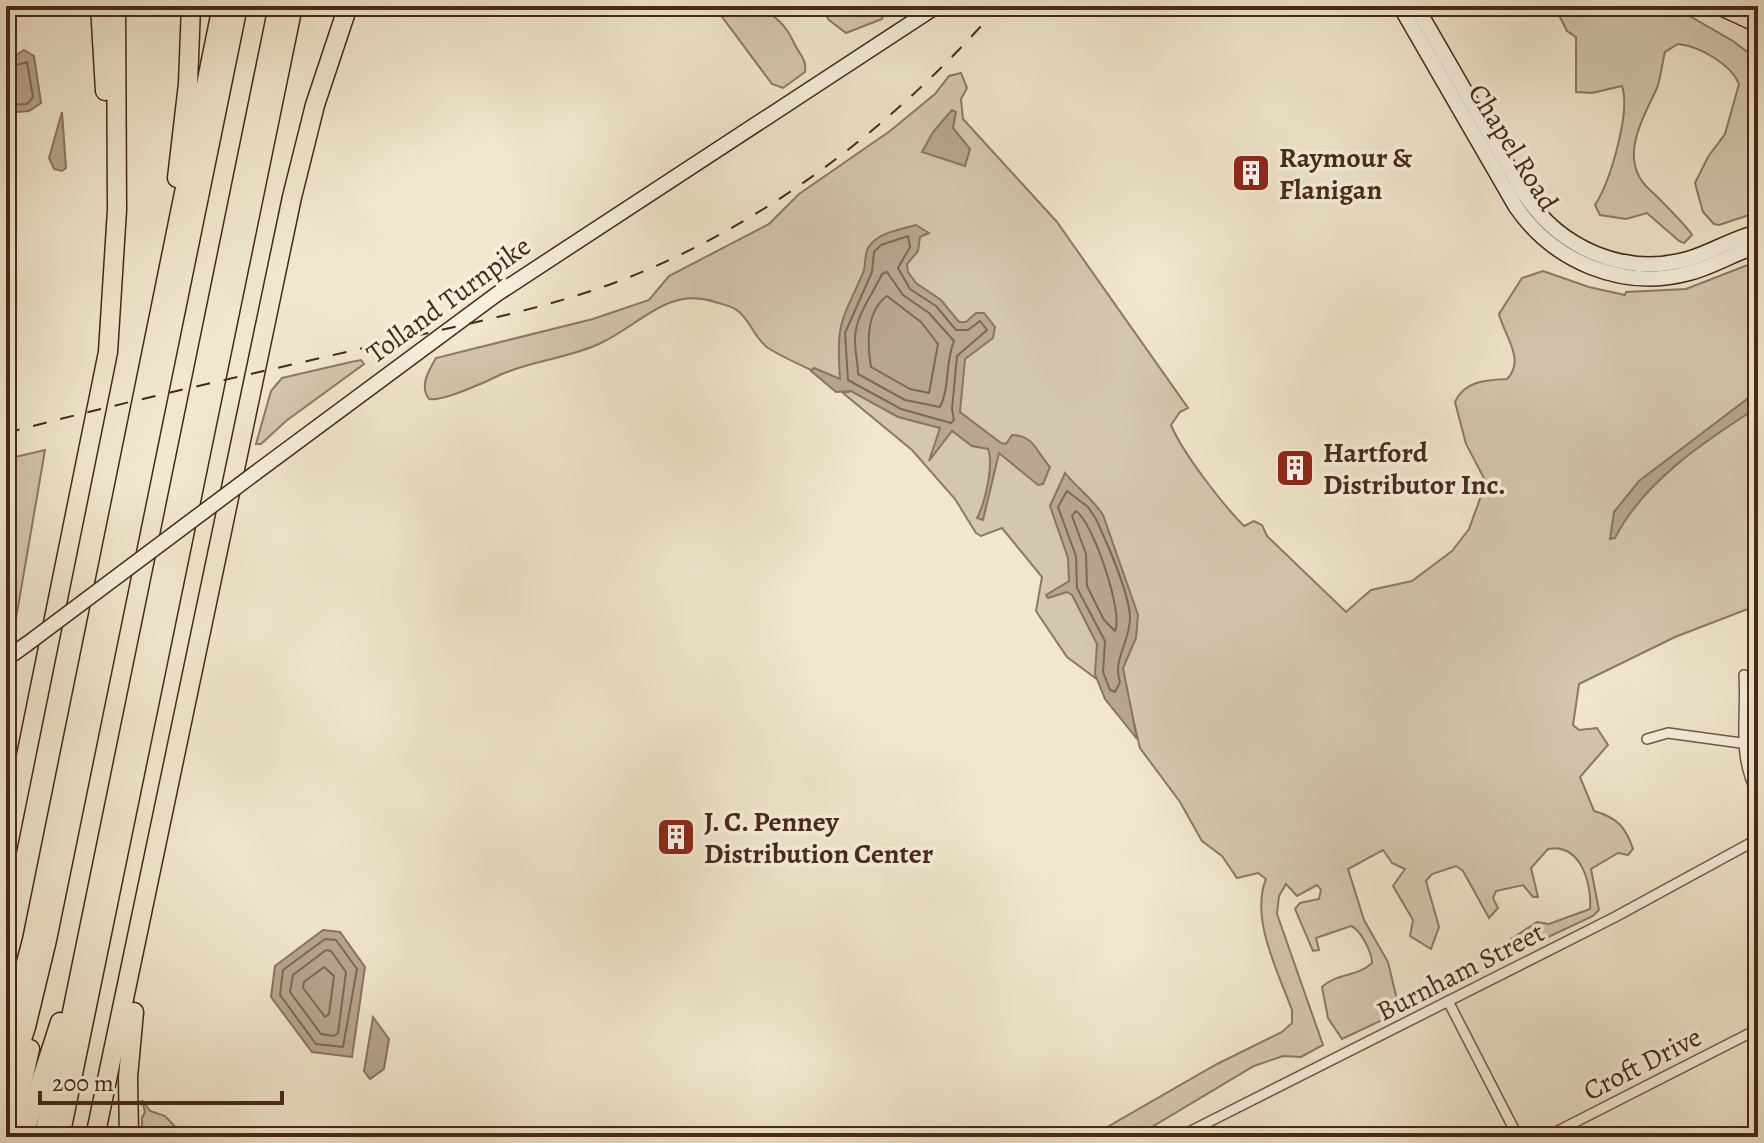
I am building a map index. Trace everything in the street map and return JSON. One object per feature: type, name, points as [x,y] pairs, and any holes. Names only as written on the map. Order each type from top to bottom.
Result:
[{"type":"highway","points":[[100,6],[115,242]]},
{"type":"highway","points":[[6,855],[105,369],[115,242],[116,6]]},
{"type":"highway","points":[[171,263],[170,222],[188,84],[191,6]]},
{"type":"highway","points":[[6,1039],[32,940],[222,6]]},
{"type":"highway","points":[[6,1088],[26,1027],[47,940],[238,6]]},
{"type":"highway","points":[[43,1137],[96,896],[278,6]]},
{"type":"highway","points":[[60,1137],[293,6]]},
{"type":"highway","points":[[285,49],[298,26],[303,6]]},
{"type":"highway","points":[[95,1137],[152,879],[294,188],[315,105],[348,6]]},
{"type":"highway","points":[[1721,6],[1758,23]]},
{"type":"highway","points":[[1749,6],[1758,11]]},
{"type":"highway","points":[[129,1137],[129,1055],[152,879]]},
{"type":"highway","points":[[23,1137],[96,896]]},
{"type":"highway","points":[[10,1137],[46,971],[47,940]]},
{"type":"main road","name":"Tolland Turnpike","points":[[6,659],[474,309],[937,6]]},
{"type":"main road","name":"Chapel Road","points":[[1400,6],[1466,107],[1519,198],[1531,227],[1562,252],[1589,267],[1624,277],[1680,276],[1758,246]]},
{"type":"main road","name":"Chapel Road","points":[[1416,6],[1466,107]]},
{"type":"main road","name":"Chapel Road","points":[[1519,198],[1569,241],[1598,255],[1628,263],[1679,261],[1758,232]]},
{"type":"street","points":[[1744,675],[1741,743],[1745,766],[1758,795]]},
{"type":"street","points":[[1647,739],[1668,733],[1741,743]]},
{"type":"street","name":"Burnham Street","points":[[1179,1137],[1615,917],[1758,839]]},
{"type":"street","points":[[1448,1001],[1518,1137]]},
{"type":"street","name":"Croft Drive","points":[[1546,1137],[1758,1029]]},
{"type":"shaded area","points":[[714,6],[762,10],[780,21],[804,60],[805,72],[783,88],[772,84]]},
{"type":"shaded area","points":[[820,6],[886,6],[882,19],[846,33],[829,20]]},
{"type":"shaded area","points":[[1542,6],[1672,6],[1733,41],[1758,60],[1758,212],[1719,225],[1703,212],[1695,183],[1708,157],[1725,134],[1739,84],[1729,70],[1713,57],[1678,44],[1665,52],[1658,84],[1636,140],[1635,167],[1651,191],[1692,235],[1684,243],[1679,241],[1647,213],[1626,219],[1600,215],[1595,205],[1618,147],[1624,112],[1622,86],[1592,93],[1576,92],[1576,37],[1567,31],[1560,17]]},
{"type":"shaded area","points":[[961,73],[967,88],[961,99],[963,119],[1057,222],[1188,408],[1180,412],[1171,425],[1193,463],[1244,526],[1254,521],[1262,525],[1267,536],[1346,612],[1371,590],[1412,581],[1452,551],[1469,529],[1486,482],[1466,444],[1455,402],[1470,386],[1507,379],[1512,372],[1512,347],[1499,314],[1522,278],[1543,271],[1589,287],[1625,295],[1626,292],[1686,289],[1758,261],[1758,605],[1675,637],[1579,684],[1573,725],[1579,730],[1597,728],[1608,745],[1580,777],[1594,811],[1619,824],[1633,849],[1628,855],[1618,853],[1591,869],[1599,910],[1593,916],[1514,953],[1509,950],[1508,941],[1537,922],[1549,924],[1590,909],[1589,888],[1582,867],[1569,852],[1548,849],[1531,868],[1538,897],[1533,897],[1523,885],[1496,891],[1493,898],[1498,908],[1489,918],[1463,871],[1456,866],[1432,874],[1426,881],[1439,927],[1431,949],[1410,936],[1413,920],[1393,886],[1405,869],[1392,863],[1383,850],[1348,869],[1364,920],[1388,962],[1399,1008],[1395,1014],[1342,1039],[1328,1018],[1322,987],[1372,963],[1370,953],[1362,936],[1351,926],[1316,938],[1319,950],[1313,951],[1295,909],[1300,903],[1319,899],[1321,890],[1317,885],[1297,896],[1286,884],[1279,896],[1277,914],[1323,1045],[1301,1057],[1283,1056],[1254,1066],[1135,1137],[1090,1137],[1217,1064],[1282,1032],[1292,1023],[1292,1010],[1273,962],[1264,928],[1261,911],[1266,879],[1258,873],[1237,878],[1222,856],[1202,841],[1180,802],[1140,748],[1126,689],[1097,648],[1098,680],[1067,657],[1036,611],[1042,577],[1002,528],[981,536],[976,533],[955,499],[912,450],[843,393],[848,392],[768,348],[738,311],[715,302],[698,298],[669,303],[601,343],[514,369],[444,397],[429,399],[425,389],[426,378],[436,358],[593,319],[649,300],[669,276],[769,224],[799,194],[890,131],[935,94],[949,76]]},
{"type":"shaded area","points":[[361,360],[364,364],[286,421],[261,444],[256,444],[271,391],[282,378]]},
{"type":"shaded area","points":[[45,450],[12,642],[6,646],[6,459]]},
{"type":"shaded area","points":[[142,1100],[150,1111],[165,1116],[185,1137],[142,1137],[145,1112]]},
{"type":"water","points":[[24,50],[34,56],[41,103],[29,111],[6,113],[6,62]]},
{"type":"water","points":[[952,110],[956,112],[953,128],[970,149],[965,166],[922,152],[933,132]]},
{"type":"water","points":[[62,112],[66,168],[62,171],[54,169],[49,158]]},
{"type":"water","points":[[916,225],[929,233],[920,237],[918,251],[907,264],[908,272],[916,283],[941,300],[959,322],[966,322],[976,313],[984,313],[995,327],[993,338],[965,359],[960,412],[1001,443],[1006,444],[1012,435],[1025,438],[1050,467],[1043,484],[1038,485],[999,453],[983,520],[977,518],[988,484],[988,449],[972,446],[952,431],[929,461],[940,428],[898,417],[851,391],[836,392],[811,371],[814,368],[840,379],[842,323],[863,273],[869,247],[886,234]]},
{"type":"water","points":[[1758,386],[1758,407],[1717,434],[1659,480],[1627,517],[1615,538],[1610,539],[1614,512],[1639,481],[1747,399]]},
{"type":"water","points":[[1065,473],[1103,515],[1138,615],[1136,638],[1123,668],[1137,739],[1105,699],[1095,674],[1097,644],[1072,595],[1067,592],[1048,598],[1046,595],[1069,581],[1068,558],[1050,506]]},
{"type":"water","points":[[323,930],[340,932],[365,967],[352,1057],[312,1052],[271,997],[275,966]]},
{"type":"water","points":[[373,1017],[389,1039],[384,1069],[370,1079],[364,1071]]},
{"type":"railway","points":[[6,433],[529,309],[649,269],[747,219],[839,157],[923,85],[999,6]]},
{"type":"place","name":"Raymour & Flanigan","points":[[1251,173]]},
{"type":"place","name":"Hartford Distributor Inc.","points":[[1295,468]]},
{"type":"place","name":"J. C. Penney Distribution Center","points":[[676,837]]}]
